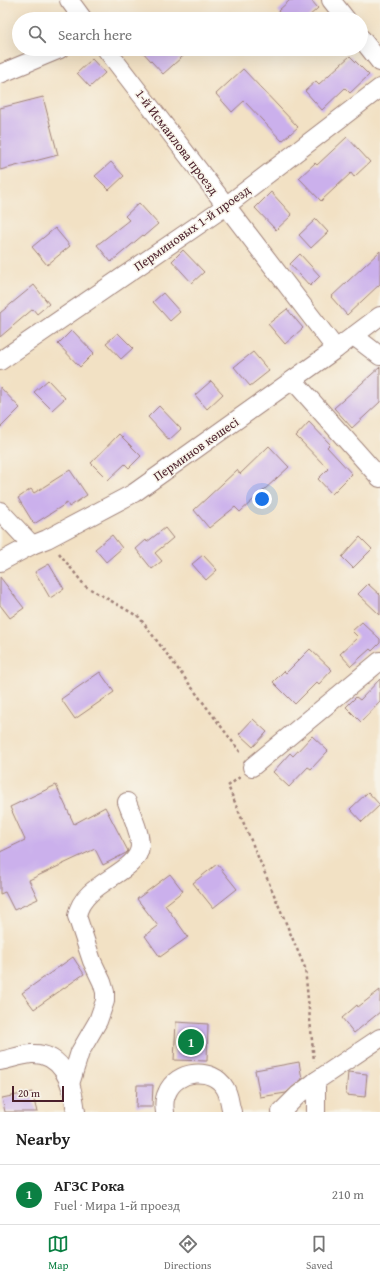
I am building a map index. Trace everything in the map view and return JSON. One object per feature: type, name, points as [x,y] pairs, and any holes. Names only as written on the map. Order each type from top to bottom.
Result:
[{"type":"street","points":[[68,0],[77,12]]},
{"type":"street","points":[[331,0],[340,12]]},
{"type":"street","points":[[368,47],[380,62]]},
{"type":"street","points":[[0,74],[43,56]]},
{"type":"street","name":"1-й Исмаилова проезд","points":[[111,56],[336,349]]},
{"type":"street","name":"Перминовых 1-й проезд","points":[[0,361],[226,206],[380,88]]},
{"type":"street","name":"Перминов көшесі","points":[[0,562],[134,493],[380,316]]},
{"type":"street","points":[[354,336],[380,356]]},
{"type":"street","points":[[293,380],[380,478]]},
{"type":"street","points":[[0,511],[40,542]]},
{"type":"street","points":[[252,767],[380,661]]},
{"type":"street","points":[[70,1084],[80,1052],[98,1021],[105,1001],[105,992],[102,982],[92,961],[77,916],[78,910],[80,904],[85,898],[103,883],[133,863],[138,855],[139,836],[127,802]]},
{"type":"street","points":[[281,1112],[298,1095],[380,1038]]},
{"type":"street","points":[[0,1061],[29,1054],[43,1055],[55,1061],[67,1076],[73,1092],[76,1112]]},
{"type":"street","points":[[165,1112],[164,1104],[167,1093],[173,1083],[184,1076],[195,1073],[206,1074],[217,1078],[225,1087],[230,1098],[232,1112]]},
{"type":"street","points":[[316,1082],[316,1112]]},
{"type":"path","points":[[40,542],[84,586],[140,617],[252,767],[228,786],[305,968],[316,1082]]},
{"type":"building","points":[[290,0],[311,0],[318,8],[314,12],[278,11]]},
{"type":"building","points":[[146,56],[183,56],[163,74]]},
{"type":"building","points":[[350,56],[369,75],[350,93],[345,88],[322,110],[305,91],[316,81],[319,84]]},
{"type":"building","points":[[92,59],[105,73],[90,87],[77,73]]},
{"type":"building","points":[[243,69],[298,127],[282,141],[244,101],[232,112],[216,94]]},
{"type":"building","points":[[43,97],[58,155],[0,170],[0,108]]},
{"type":"building","points":[[347,137],[370,162],[354,177],[351,173],[321,201],[299,178],[315,163],[317,165]]},
{"type":"building","points":[[111,162],[124,176],[109,190],[95,176]]},
{"type":"building","points":[[271,192],[292,215],[276,230],[255,208]]},
{"type":"building","points":[[139,203],[158,224],[111,262],[97,245],[129,220],[125,216]]},
{"type":"building","points":[[316,219],[328,232],[311,248],[299,235]]},
{"type":"building","points":[[55,228],[70,246],[47,265],[32,247]]},
{"type":"building","points":[[183,250],[204,272],[192,283],[172,261]]},
{"type":"building","points":[[380,251],[380,284],[347,315],[331,297]]},
{"type":"building","points":[[300,254],[320,276],[310,286],[290,264]]},
{"type":"building","points":[[34,285],[49,304],[37,314],[33,309],[0,337],[0,313]]},
{"type":"building","points":[[163,293],[180,312],[170,321],[153,302]]},
{"type":"building","points":[[287,309],[303,328],[285,344],[268,324]]},
{"type":"building","points":[[72,330],[94,353],[80,367],[58,344]]},
{"type":"building","points":[[118,333],[133,348],[121,359],[106,343]]},
{"type":"building","points":[[253,352],[269,371],[250,386],[234,367]]},
{"type":"building","points":[[380,367],[380,402],[352,428],[334,408]]},
{"type":"building","points":[[48,380],[65,398],[52,410],[34,392]]},
{"type":"building","points":[[211,381],[223,394],[207,409],[195,395]]},
{"type":"building","points":[[0,387],[20,408],[0,428]]},
{"type":"building","points":[[159,406],[181,429],[169,440],[148,417]]},
{"type":"building","points":[[309,422],[330,444],[327,447],[352,474],[332,494],[318,479],[328,469],[296,436]]},
{"type":"building","points":[[119,434],[141,456],[129,468],[125,464],[108,480],[91,463]]},
{"type":"building","points":[[269,446],[289,467],[240,512],[235,507],[209,528],[194,510],[237,470],[240,474]]},
{"type":"building","points":[[70,470],[87,495],[69,507],[67,503],[34,524],[18,498],[31,489],[34,493]]},
{"type":"building","points":[[165,528],[173,538],[155,553],[162,561],[152,569],[136,549],[146,540],[147,542]]},
{"type":"building","points":[[112,535],[122,548],[106,562],[95,549]]},
{"type":"building","points":[[360,537],[372,549],[353,568],[342,557]]},
{"type":"building","points":[[203,555],[217,570],[206,580],[192,564]]},
{"type":"building","points":[[49,564],[64,589],[50,598],[35,572]]},
{"type":"building","points":[[0,577],[24,608],[10,618],[0,605]]},
{"type":"building","points":[[368,584],[380,595],[380,615],[358,594]]},
{"type":"building","points":[[362,622],[380,639],[380,643],[372,651],[370,649],[351,666],[340,654],[358,637],[352,631]]},
{"type":"building","points":[[310,649],[332,670],[319,684],[317,682],[295,704],[273,682],[284,671],[286,673]]},
{"type":"building","points":[[100,672],[114,692],[75,719],[61,699]]},
{"type":"building","points":[[380,679],[380,702],[361,722],[346,707],[356,697],[360,700]]},
{"type":"building","points":[[253,719],[267,732],[253,747],[239,734]]},
{"type":"building","points":[[312,736],[328,751],[311,769],[308,767],[289,787],[273,772],[290,753],[293,756]]},
{"type":"building","points":[[56,785],[74,824],[105,807],[128,851],[103,865],[95,849],[29,880],[38,899],[14,910],[5,892],[0,894],[0,852],[25,840],[10,807]]},
{"type":"building","points":[[368,792],[380,805],[362,822],[350,809]]},
{"type":"building","points":[[217,864],[237,889],[213,908],[193,883]]},
{"type":"building","points":[[170,874],[183,891],[165,905],[188,937],[160,957],[145,936],[158,926],[137,899]]},
{"type":"building","points":[[73,957],[84,974],[34,1009],[22,993]]},
{"type":"building","points":[[380,990],[380,1012],[354,1033],[342,1018],[357,1005],[358,1007]]},
{"type":"building","points":[[176,1022],[208,1024],[207,1061],[174,1060]]},
{"type":"building","points":[[299,1062],[302,1079],[286,1093],[260,1097],[255,1070]]},
{"type":"building","points":[[348,1072],[367,1074],[365,1097],[346,1095]]},
{"type":"building","points":[[137,1085],[153,1085],[152,1107],[136,1107]]},
{"type":"building","points":[[32,1092],[37,1112],[5,1112],[2,1098]]},
{"type":"place","name":"АГЗС Рока","points":[[191,1042]]}]
